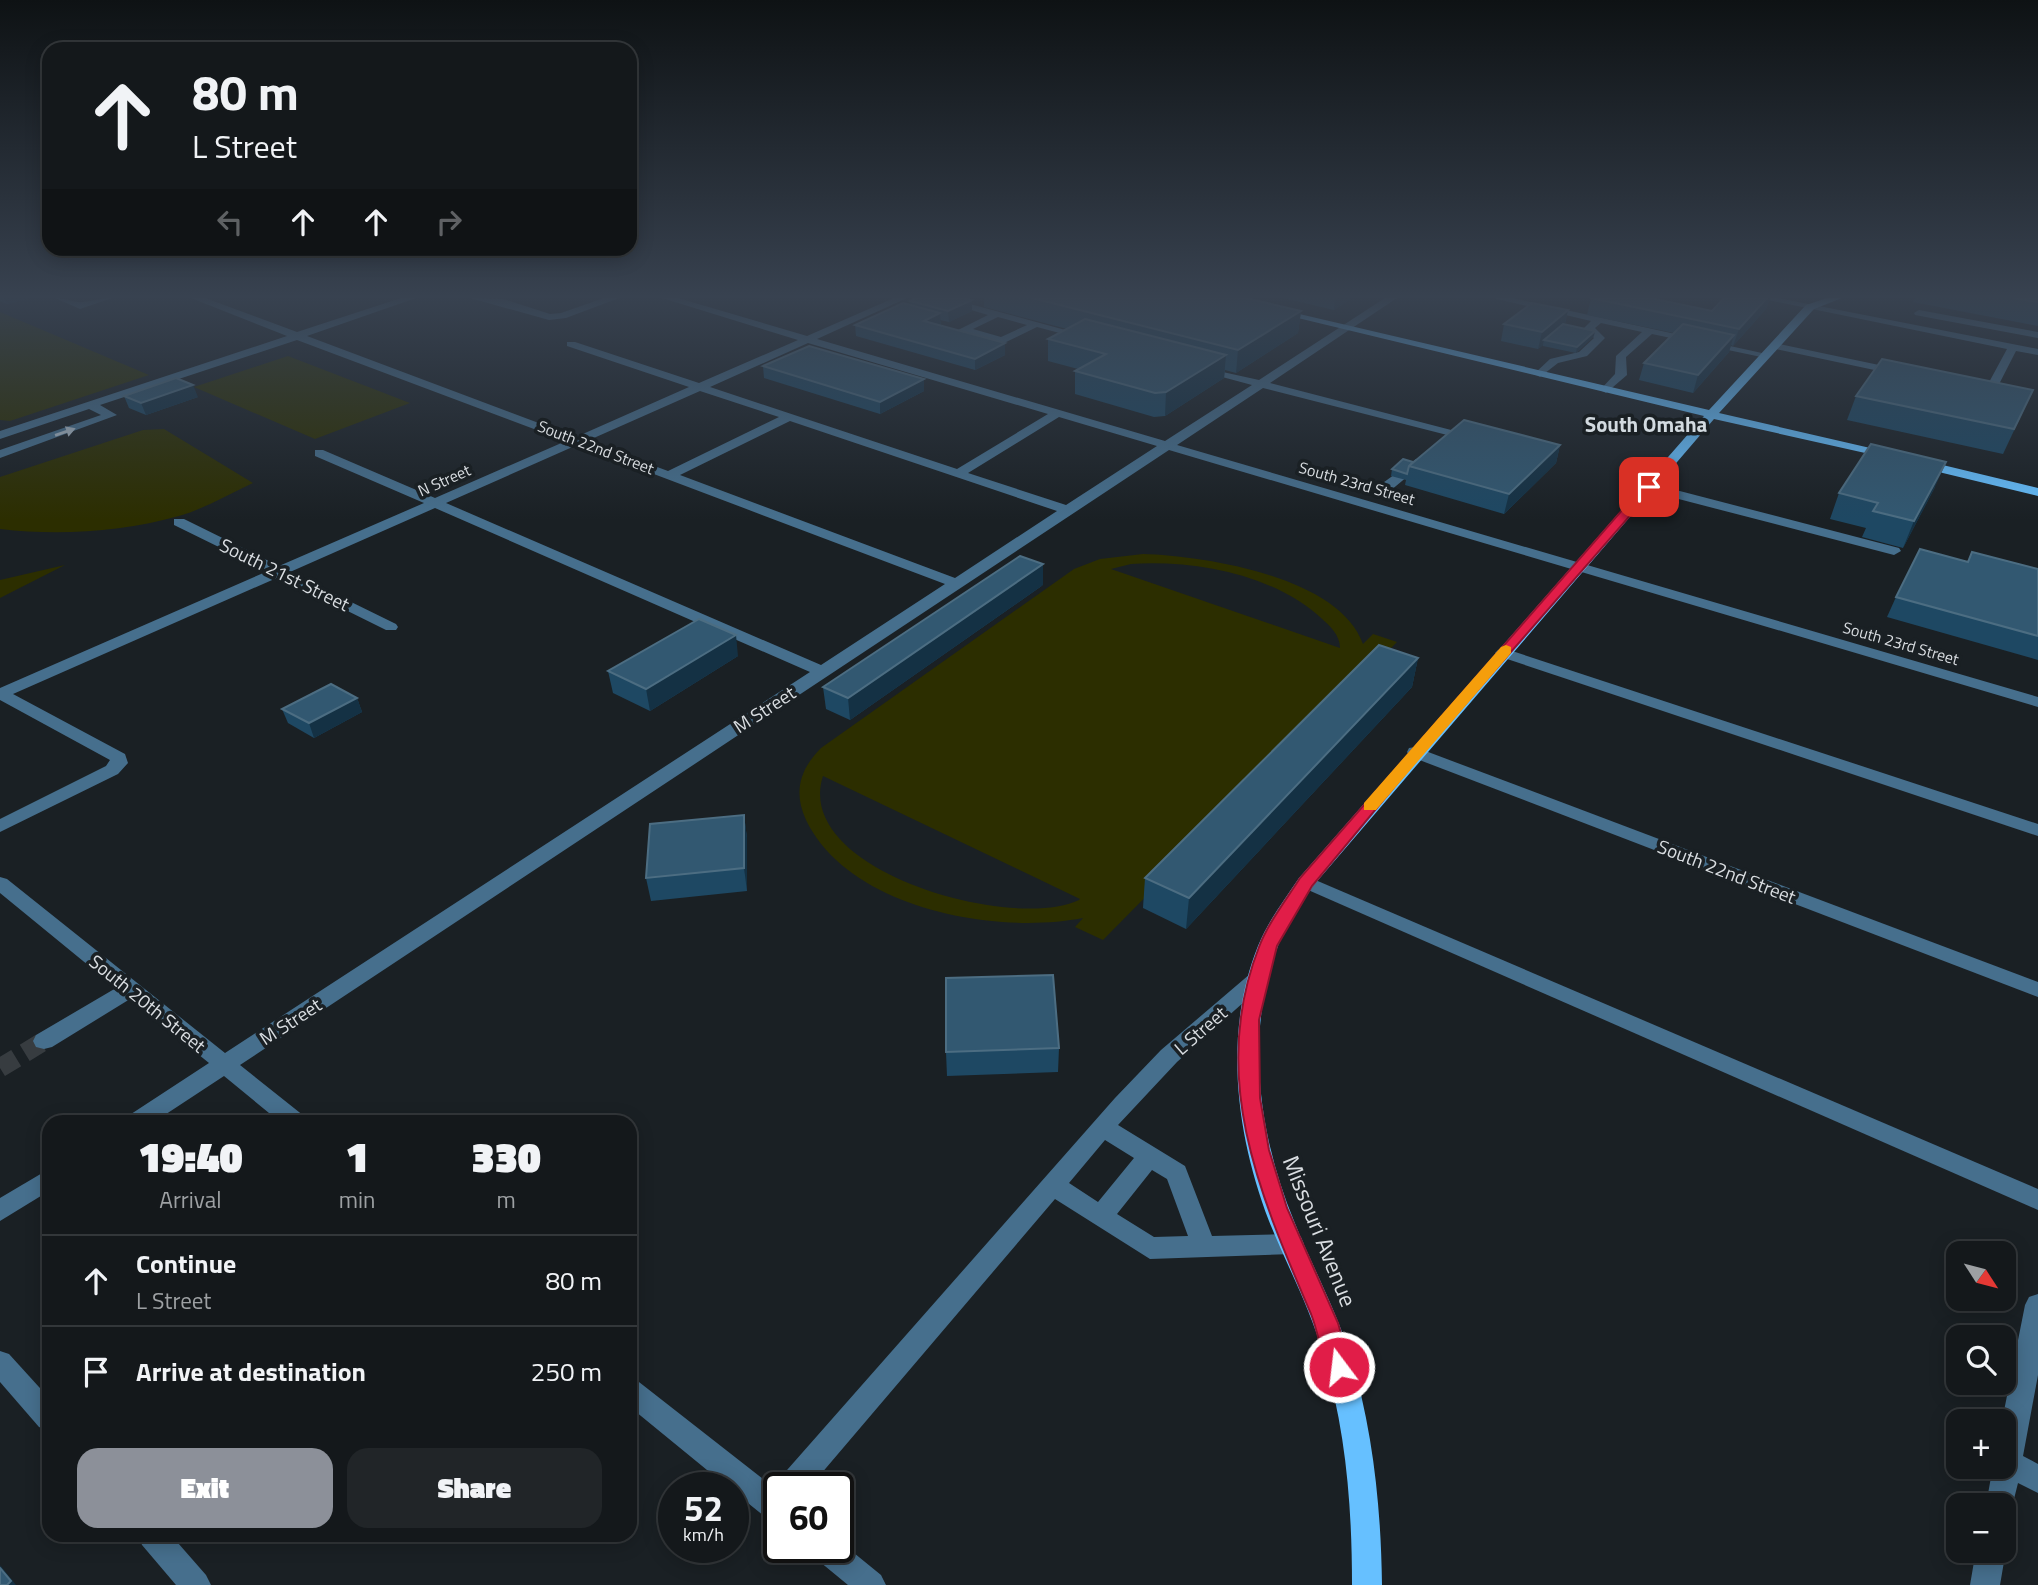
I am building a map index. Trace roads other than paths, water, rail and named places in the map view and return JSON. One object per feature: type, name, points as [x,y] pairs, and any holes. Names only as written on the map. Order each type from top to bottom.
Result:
[{"type":"main road","points":[[1531,372],[2038,492]]},
{"type":"main road","points":[[1257,979],[1268,946],[1306,882],[1415,752],[1751,372]]},
{"type":"main road","name":"Missouri Avenue","points":[[1257,979],[1249,1020],[1250,1098],[1258,1150],[1292,1244],[1326,1323],[1362,1468],[1367,1585]]},
{"type":"street","points":[[0,435],[189,372]]},
{"type":"street","name":"South 22nd Street","points":[[394,372],[955,583]]},
{"type":"street","points":[[655,372],[1067,510]]},
{"type":"street","name":"N Street","points":[[1,694],[734,372]]},
{"type":"street","name":"South 23rd Street","points":[[919,372],[2038,702]]},
{"type":"street","points":[[1218,372],[1446,438]]},
{"type":"street","name":"M Street","points":[[147,1115],[1280,372]]},
{"type":"street","points":[[1606,390],[1621,372]]},
{"type":"street","points":[[1897,372],[1909,374]]},
{"type":"street","points":[[1964,385],[1991,390],[2000,372]]},
{"type":"street","points":[[0,454],[111,415],[90,405]]},
{"type":"street","points":[[959,473],[1058,413]]},
{"type":"street","points":[[670,475],[789,417]]},
{"type":"street","points":[[319,453],[821,671]]},
{"type":"street","points":[[1385,488],[1423,457]]},
{"type":"street","points":[[1649,487],[1894,551]]},
{"type":"street","name":"South 21st Street","points":[[179,523],[391,627]]},
{"type":"street","points":[[1503,653],[2038,830]]},
{"type":"street","points":[[0,826],[112,770],[120,763],[119,758],[100,745],[1,694]]},
{"type":"street","name":"South 22nd Street","points":[[1415,752],[2038,990]]},
{"type":"street","points":[[1306,882],[2038,1200]]},
{"type":"street","name":"South 20th Street","points":[[0,883],[287,1115]]},
{"type":"street","name":"L Street","points":[[805,1472],[1102,1127],[1169,1056],[1257,979]]},
{"type":"street","points":[[44,1041],[131,989]]},
{"type":"street","points":[[1102,1127],[1177,1173],[1205,1247]]},
{"type":"street","points":[[1101,1216],[1150,1156]]},
{"type":"street","points":[[0,1211],[42,1184]]},
{"type":"street","points":[[1051,1184],[1150,1248],[1292,1244]]},
{"type":"street","points":[[2016,1421],[2038,1306]]},
{"type":"street","points":[[0,1363],[42,1410]]},
{"type":"street","points":[[637,1396],[763,1489]]},
{"type":"street","points":[[2016,1467],[2038,1479]]},
{"type":"street","points":[[158,1542],[196,1585]]},
{"type":"street","points":[[844,1563],[871,1585]]},
{"type":"street","points":[[1985,1585],[1989,1563]]},
{"type":"tunnel","points":[[0,1068],[44,1041]]},
{"type":"district","name":"South Omaha","points":[[1646,424]]}]
